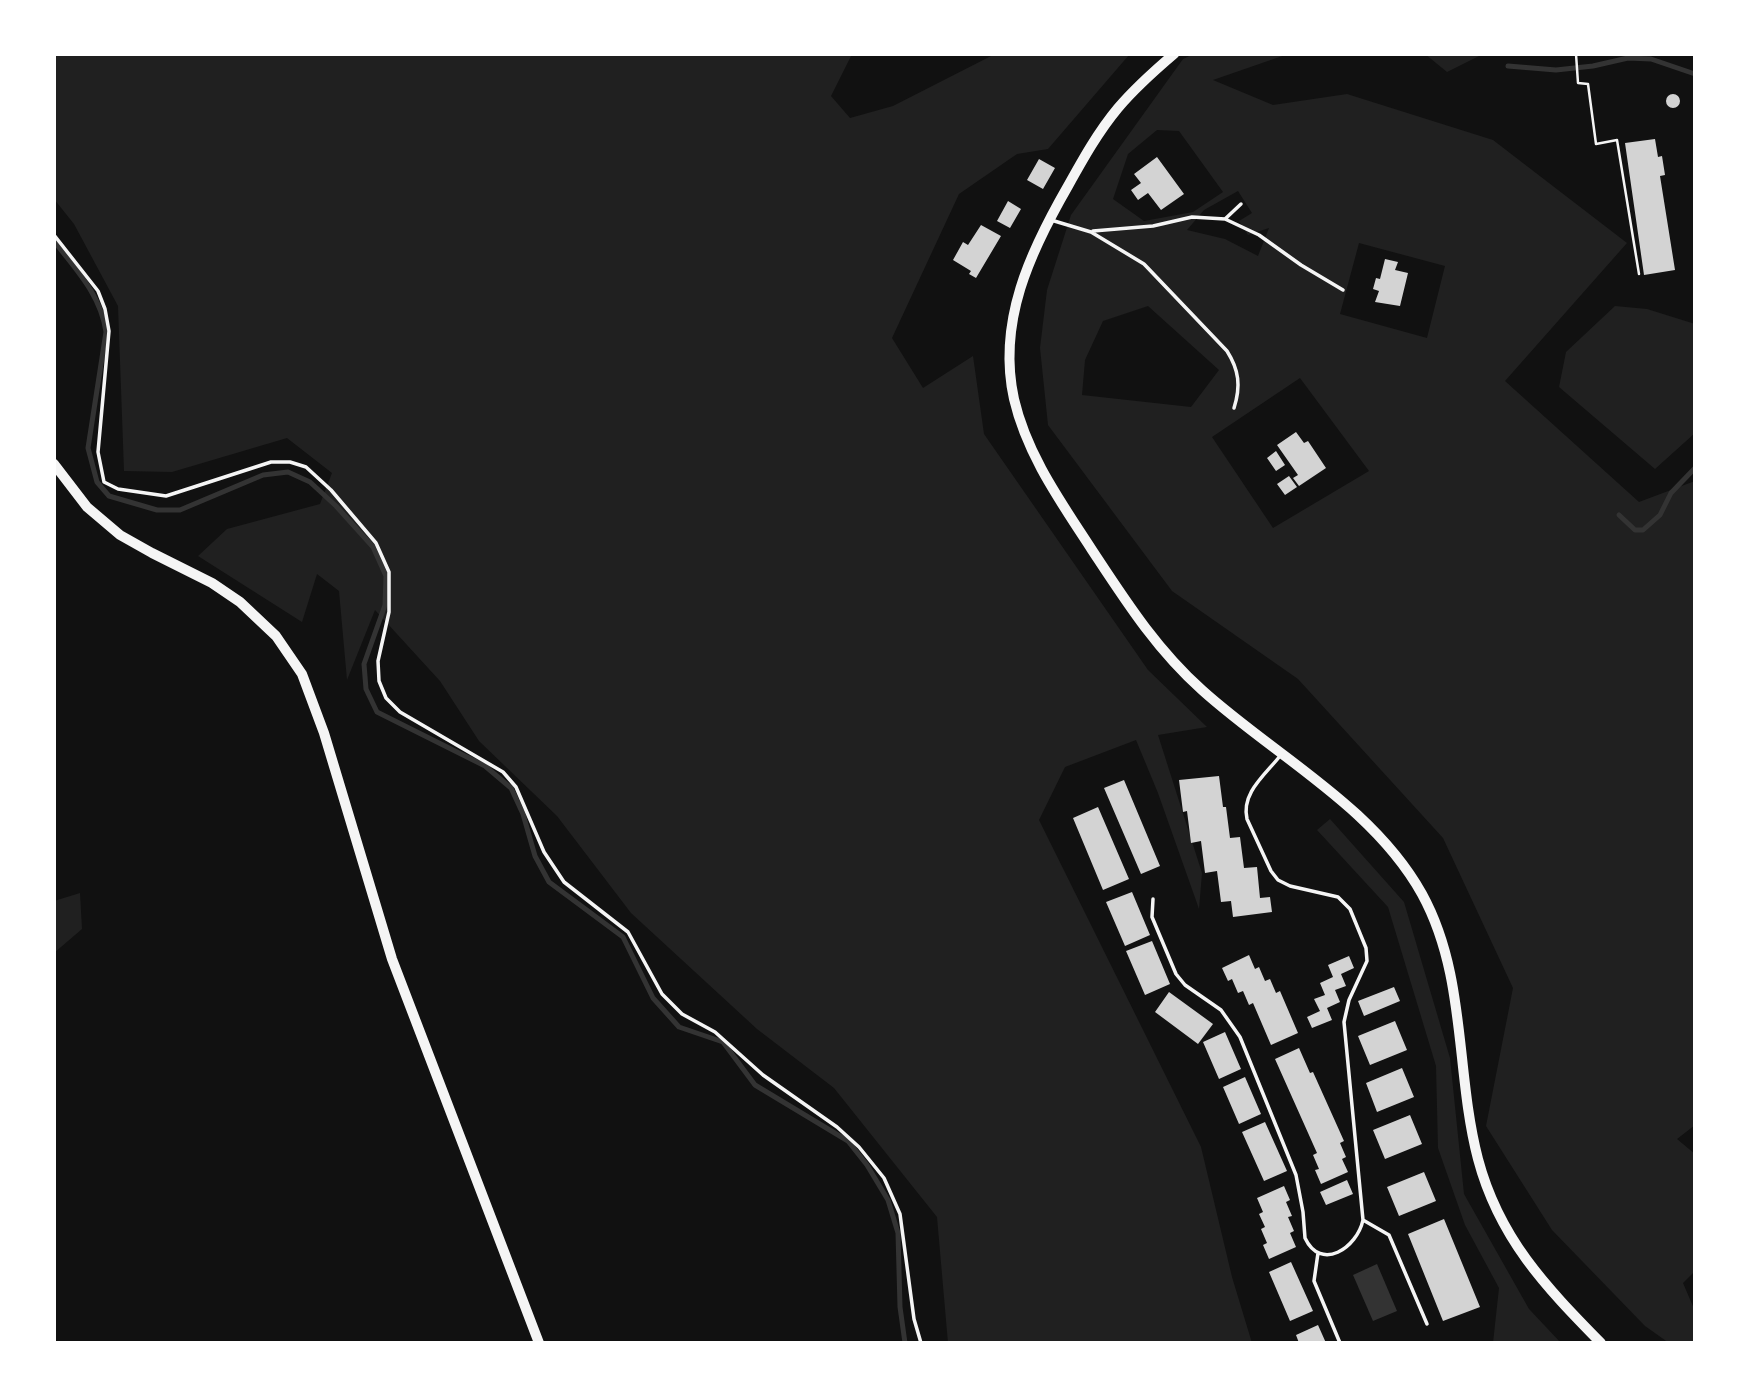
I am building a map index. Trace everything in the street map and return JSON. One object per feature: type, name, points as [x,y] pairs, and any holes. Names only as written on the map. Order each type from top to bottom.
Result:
[{"type":"main road","points":[[1174,54],[1115,111],[1089,149],[1049,219],[1019,289],[1011,323],[1014,398],[1032,452],[1059,500],[1147,632],[1203,691],[1371,828],[1400,861],[1422,894],[1441,937],[1453,983],[1473,1133],[1480,1166],[1493,1203],[1526,1262],[1601,1343]]},
{"type":"main road","points":[[54,464],[75,493],[102,521],[152,553],[212,583],[254,613],[287,651],[302,674],[311,695],[392,959],[538,1343]]},
{"type":"lane","points":[[1225,219],[1241,204]]},
{"type":"lane","points":[[1091,232],[1153,226],[1192,217],[1225,219],[1259,235],[1343,290]]},
{"type":"lane","points":[[1049,219],[1091,232],[1144,264],[1227,351],[1233,361],[1239,384],[1234,408]]},
{"type":"lane","points":[[54,234],[98,291],[105,309],[108,331],[98,452],[104,482],[118,489],[166,496],[271,462],[290,462],[306,467],[331,490],[376,543],[389,572],[389,611],[378,661],[379,681],[386,698],[400,712],[503,772],[516,787],[544,852],[564,882],[628,932],[662,993],[682,1014],[715,1032],[763,1075],[837,1127],[859,1147],[884,1178],[900,1214],[914,1319],[921,1343]]},
{"type":"lane","points":[[1153,899],[1152,917],[1176,974],[1185,985],[1221,1010],[1240,1037],[1290,1157],[1301,1194],[1305,1238],[1312,1249],[1318,1252],[1330,1254],[1344,1249],[1357,1237],[1363,1220],[1343,1033],[1345,1011],[1365,969],[1367,955],[1347,904],[1338,897],[1290,886],[1278,880],[1271,871],[1247,819],[1245,812],[1248,796],[1281,754]]},
{"type":"lane","points":[[1363,1220],[1388,1235],[1427,1324]]},
{"type":"lane","points":[[1318,1252],[1314,1281],[1339,1343]]},
{"type":"path","points":[[1576,55],[1578,83],[1588,84],[1596,144],[1617,140],[1639,274]]},
{"type":"shaded area","points":[[54,54],[852,54],[831,96],[850,118],[893,106],[995,54],[1129,55],[1048,149],[1017,154],[959,194],[892,338],[923,388],[973,356],[984,434],[1148,670],[1207,727],[1158,735],[1202,873],[1199,909],[1158,793],[1136,740],[1065,767],[1039,820],[1201,1147],[1232,1277],[1252,1343],[948,1343],[937,1217],[834,1088],[757,1029],[631,913],[557,816],[479,741],[440,681],[375,610],[347,680],[339,591],[317,574],[302,622],[198,556],[227,529],[320,504],[332,473],[287,438],[172,472],[124,471],[118,306],[74,224],[54,199]]},
{"type":"shaded area","points":[[1194,54],[1288,54],[1213,80],[1273,105],[1347,94],[1493,140],[1627,243],[1505,381],[1639,502],[1695,481],[1695,1125],[1677,1139],[1695,1154],[1695,1271],[1683,1283],[1695,1311],[1695,1343],[1669,1343],[1645,1326],[1552,1230],[1486,1126],[1513,988],[1443,838],[1298,679],[1172,591],[1048,425],[1040,348],[1047,290],[1071,215],[1183,59]],"holes":[[[1157,130],[1179,131],[1223,192],[1193,212],[1144,221],[1113,199],[1128,154]],[[1238,191],[1252,213],[1239,221],[1248,235],[1269,228],[1258,256],[1225,239],[1187,230],[1204,210]],[[1359,243],[1445,266],[1427,338],[1340,314]],[[1148,306],[1219,370],[1191,407],[1082,395],[1085,360],[1103,321]],[[1300,378],[1369,471],[1273,528],[1212,437]]]},
{"type":"shaded area","points":[[1425,54],[1483,54],[1447,72]]},
{"type":"shaded area","points":[[1615,306],[1647,309],[1695,324],[1695,433],[1655,469],[1559,387],[1566,352]]},
{"type":"shaded area","points":[[1330,819],[1404,902],[1450,1058],[1464,1194],[1529,1309],[1561,1343],[1493,1343],[1499,1288],[1465,1225],[1438,1148],[1436,1066],[1388,907],[1317,830]]},
{"type":"shaded area","points":[[80,893],[82,929],[54,953],[54,901]]},
{"type":"shaded area","points":[[1377,1264],[1397,1311],[1373,1321],[1353,1275]]},
{"type":"building","points":[[1673,94],[1678,96],[1678,106],[1673,108],[1668,106],[1666,101],[1668,96]]},
{"type":"building","points":[[1655,139],[1658,157],[1662,156],[1665,175],[1660,176],[1675,270],[1644,275],[1625,143]]},
{"type":"building","points":[[1157,157],[1184,194],[1161,210],[1148,193],[1138,200],[1131,190],[1141,183],[1134,174]]},
{"type":"building","points":[[1039,159],[1055,168],[1043,189],[1027,180]]},
{"type":"building","points":[[1008,201],[1021,209],[1010,228],[997,221]]},
{"type":"building","points":[[981,225],[1001,236],[976,278],[969,274],[971,271],[953,260],[963,242],[968,245]]},
{"type":"building","points":[[1385,259],[1398,262],[1395,270],[1408,273],[1400,306],[1375,302],[1379,291],[1373,289],[1376,278],[1380,279]]},
{"type":"building","points":[[1296,432],[1304,443],[1308,441],[1326,468],[1299,486],[1293,478],[1298,475],[1277,445]]},
{"type":"building","points":[[1276,451],[1285,465],[1276,471],[1267,458]]},
{"type":"building","points":[[1289,476],[1297,487],[1285,495],[1277,484]]},
{"type":"building","points":[[1219,776],[1230,838],[1240,837],[1244,868],[1257,867],[1260,898],[1270,897],[1272,912],[1233,917],[1231,901],[1221,902],[1217,871],[1205,873],[1201,841],[1191,843],[1179,780]]},
{"type":"building","points":[[1124,780],[1160,866],[1141,874],[1104,788]]},
{"type":"building","points":[[1098,807],[1129,879],[1103,890],[1073,818]]},
{"type":"building","points":[[1132,892],[1150,935],[1125,946],[1106,902]]},
{"type":"building","points":[[1152,941],[1170,984],[1145,995],[1126,951]]},
{"type":"building","points":[[1249,955],[1255,969],[1259,967],[1265,981],[1270,979],[1276,993],[1280,991],[1298,1033],[1271,1045],[1253,1003],[1249,1005],[1243,991],[1238,993],[1232,979],[1228,981],[1222,968]]},
{"type":"building","points":[[1349,956],[1354,968],[1341,974],[1346,986],[1335,990],[1340,1002],[1327,1008],[1332,1020],[1312,1028],[1307,1017],[1320,1011],[1314,999],[1325,995],[1320,983],[1333,977],[1328,965]]},
{"type":"building","points":[[1394,987],[1400,1001],[1364,1016],[1358,1001]]},
{"type":"building","points":[[1169,992],[1213,1024],[1198,1044],[1155,1012]]},
{"type":"building","points":[[1395,1021],[1407,1050],[1370,1065],[1358,1036]]},
{"type":"building","points":[[1225,1032],[1241,1069],[1219,1079],[1203,1042]]},
{"type":"building","points":[[1299,1048],[1310,1073],[1313,1072],[1344,1141],[1340,1143],[1346,1157],[1342,1159],[1348,1172],[1321,1184],[1313,1155],[1317,1153],[1275,1059]]},
{"type":"building","points":[[1402,1068],[1414,1097],[1377,1112],[1366,1083]]},
{"type":"building","points":[[1245,1077],[1261,1114],[1239,1124],[1223,1087]]},
{"type":"building","points":[[1410,1115],[1422,1144],[1385,1159],[1373,1130]]},
{"type":"building","points":[[1265,1122],[1287,1171],[1264,1181],[1242,1132]]},
{"type":"building","points":[[1424,1172],[1436,1201],[1399,1216],[1387,1187]]},
{"type":"building","points":[[1347,1180],[1353,1194],[1326,1205],[1320,1192]]},
{"type":"building","points":[[1284,1186],[1290,1200],[1286,1202],[1292,1216],[1288,1217],[1294,1231],[1290,1233],[1296,1247],[1269,1259],[1263,1245],[1267,1243],[1261,1229],[1265,1227],[1259,1214],[1263,1212],[1257,1198]]},
{"type":"building","points":[[1444,1219],[1480,1307],[1443,1321],[1408,1234]]},
{"type":"building","points":[[1291,1262],[1313,1311],[1290,1321],[1269,1272]]},
{"type":"building","points":[[1318,1325],[1326,1343],[1299,1343],[1296,1335]]},
{"type":"waterway","points":[[1508,66],[1556,70],[1593,66],[1628,58],[1651,59],[1695,74]]},
{"type":"waterway","points":[[54,241],[93,295],[106,332],[88,448],[97,482],[109,496],[157,510],[180,510],[263,475],[288,472],[310,482],[336,506],[373,547],[386,576],[385,605],[364,664],[366,689],[377,712],[485,766],[511,788],[523,814],[535,856],[549,882],[623,937],[653,998],[679,1027],[723,1042],[755,1085],[848,1141],[867,1165],[888,1200],[898,1233],[900,1307],[905,1343]]},
{"type":"waterway","points":[[1619,515],[1635,530],[1643,530],[1660,515],[1671,493],[1695,468]]}]
